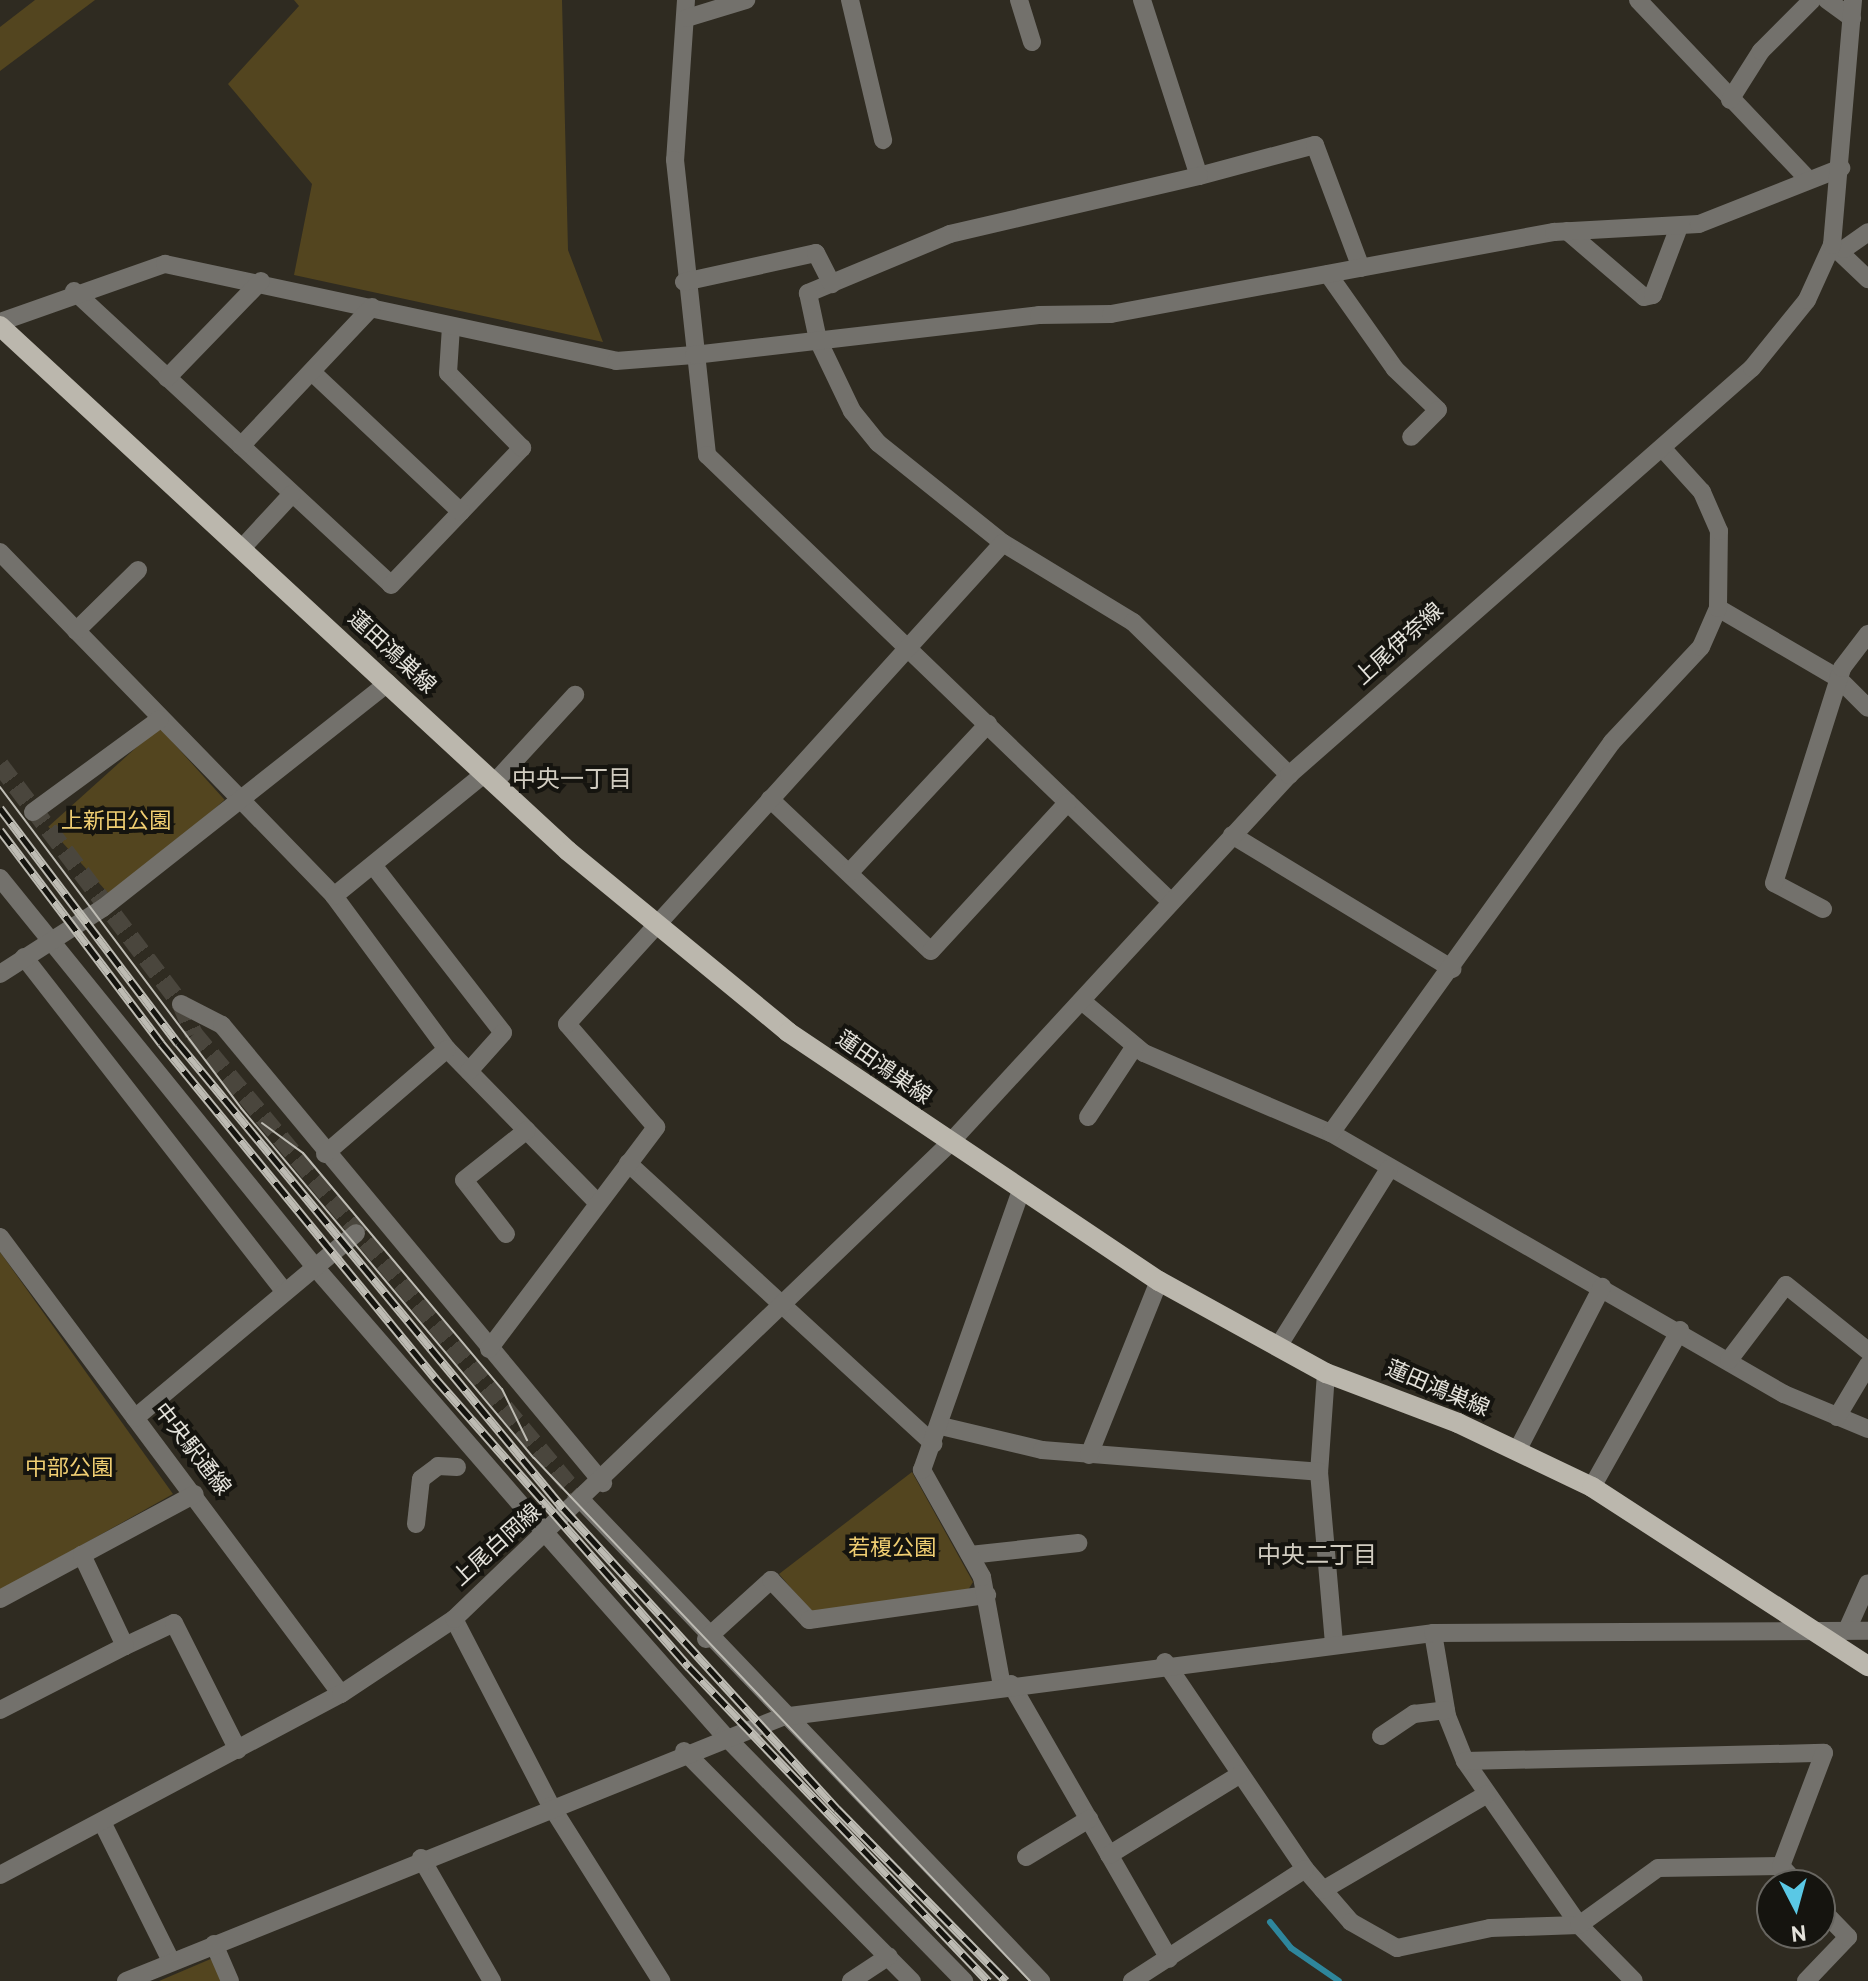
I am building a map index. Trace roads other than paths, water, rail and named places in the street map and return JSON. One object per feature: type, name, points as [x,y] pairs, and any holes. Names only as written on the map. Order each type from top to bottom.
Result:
[{"type":"main road","name":"蓮田鴻巣線","points":[[0,324],[489,779],[653,926],[948,1145],[1159,1281],[1326,1373],[1517,1451],[1592,1487],[1804,1628],[1868,1666]]},
{"type":"street","points":[[746,0],[686,9],[675,160],[684,282],[715,468],[907,646],[1170,901]]},
{"type":"street","points":[[850,0],[883,140]]},
{"type":"street","points":[[1019,0],[1032,42]]},
{"type":"street","points":[[1142,0],[1199,176]]},
{"type":"street","points":[[1638,0],[1808,179]]},
{"type":"street","points":[[1730,100],[1761,51],[1812,0]]},
{"type":"street","points":[[1827,0],[1853,9]]},
{"type":"street","name":"上尾伊奈線","points":[[948,1145],[1289,775],[1663,449],[1777,341],[1838,247],[1853,9]]},
{"type":"street","points":[[1289,775],[1133,622],[1003,543],[878,443],[852,411],[818,340],[808,293],[950,234],[1199,176],[1315,145],[1361,268]]},
{"type":"street","points":[[0,324],[74,291],[165,264],[261,281],[616,361],[694,355],[818,340],[1111,314],[1567,231],[1679,227],[1841,168]]},
{"type":"street","points":[[1567,231],[1644,297],[1653,295],[1679,227]]},
{"type":"street","points":[[1868,232],[1838,247],[1868,279]]},
{"type":"street","points":[[684,282],[816,253],[832,284]]},
{"type":"street","points":[[1328,274],[1395,369],[1438,410],[1411,437]]},
{"type":"street","points":[[167,378],[261,281]]},
{"type":"street","points":[[74,291],[391,585],[522,448],[448,373],[451,326]]},
{"type":"street","points":[[241,446],[372,307]]},
{"type":"street","points":[[313,373],[461,512]]},
{"type":"street","points":[[1331,1133],[1452,969],[1612,742],[1701,647],[1718,608],[1719,531],[1702,492],[1663,449]]},
{"type":"street","points":[[243,547],[292,494]]},
{"type":"street","points":[[489,1349],[656,1127],[567,1024],[1003,543]]},
{"type":"street","points":[[0,552],[334,896],[447,1049],[597,1202]]},
{"type":"street","points":[[76,631],[138,570]]},
{"type":"street","points":[[1718,608],[1838,678],[1868,708]]},
{"type":"street","points":[[1823,909],[1774,883],[1838,678],[1868,634]]},
{"type":"street","points":[[0,974],[45,942],[103,908],[388,683]]},
{"type":"street","points":[[334,896],[376,869],[489,779],[575,695]]},
{"type":"street","points":[[33,812],[160,719]]},
{"type":"street","points":[[849,873],[988,724]]},
{"type":"street","points":[[770,799],[931,951],[1068,802]]},
{"type":"street","points":[[1232,835],[1452,969]]},
{"type":"street","points":[[376,869],[503,1033],[469,1071]]},
{"type":"street","points":[[0,878],[45,942],[315,1267],[547,1535],[724,1735],[964,1981]]},
{"type":"street","points":[[24,957],[284,1291]]},
{"type":"street","points":[[1083,1002],[1135,1046],[1331,1133],[1389,1169],[1729,1360],[1837,1417],[1868,1429]]},
{"type":"street","points":[[181,1004],[222,1025],[325,1154],[603,1483]]},
{"type":"street","points":[[1088,1117],[1135,1046]]},
{"type":"street","points":[[325,1154],[447,1049]]},
{"type":"street","points":[[506,1234],[464,1180],[527,1130]]},
{"type":"street","name":"上尾白岡線","points":[[0,1875],[103,1824],[341,1694],[454,1619],[603,1483],[948,1145]]},
{"type":"street","points":[[628,1163],[934,1444]]},
{"type":"street","points":[[1279,1345],[1389,1169]]},
{"type":"street","points":[[1021,1191],[941,1426],[922,1470],[970,1555],[987,1595],[1007,1685],[1169,1959]]},
{"type":"street","points":[[135,1418],[356,1233]]},
{"type":"street","name":"中央駅通線","points":[[0,1237],[195,1494],[341,1694]]},
{"type":"street","points":[[1089,1455],[1159,1281]]},
{"type":"street","points":[[1729,1360],[1786,1285],[1868,1351]]},
{"type":"street","points":[[1517,1451],[1602,1287]]},
{"type":"street","points":[[1592,1487],[1680,1330]]},
{"type":"street","points":[[1837,1417],[1868,1365]]},
{"type":"street","points":[[1326,1373],[1319,1472],[1334,1642]]},
{"type":"street","points":[[941,1426],[1089,1455],[1319,1472]]},
{"type":"street","points":[[416,1524],[421,1479],[438,1466],[457,1467]]},
{"type":"street","points":[[0,1599],[195,1494]]},
{"type":"street","points":[[583,1502],[706,1639],[1041,1981]]},
{"type":"street","points":[[970,1555],[1078,1543]]},
{"type":"street","points":[[82,1555],[125,1646]]},
{"type":"street","points":[[706,1639],[771,1580],[809,1620],[987,1595]]},
{"type":"street","points":[[1847,1630],[1868,1583]]},
{"type":"street","points":[[454,1619],[551,1806],[661,1981]]},
{"type":"street","points":[[0,1710],[174,1623],[238,1750]]},
{"type":"street","points":[[126,1981],[684,1751],[782,1717],[1165,1662],[1433,1633],[1804,1628],[1868,1631]]},
{"type":"street","points":[[1433,1633],[1446,1710],[1465,1761],[1579,1925],[1634,1981]]},
{"type":"street","points":[[1165,1662],[1305,1869],[1369,1937],[1397,1948],[1490,1928],[1579,1925],[1658,1868],[1781,1866],[1784,1869]]},
{"type":"street","points":[[1381,1736],[1414,1714],[1446,1710]]},
{"type":"street","points":[[684,1751],[912,1981]]},
{"type":"street","points":[[1465,1761],[1824,1753],[1781,1866]]},
{"type":"street","points":[[1109,1855],[1239,1775]]},
{"type":"street","points":[[1323,1890],[1487,1794]]},
{"type":"street","points":[[1026,1857],[1089,1819]]},
{"type":"street","points":[[103,1824],[171,1961]]},
{"type":"street","points":[[421,1858],[492,1981]]},
{"type":"street","points":[[1132,1981],[1305,1869]]},
{"type":"street","points":[[1806,1981],[1848,1937],[1836,1925]]},
{"type":"street","points":[[214,1944],[230,1981]]},
{"type":"street","points":[[851,1981],[889,1956]]},
{"type":"waterway","points":[[1270,1922],[1291,1948],[1339,1981]]},
{"type":"tunnel","points":[[0,765],[181,1004],[194,1034],[583,1502]]},
{"type":"tram line","points":[[0,787],[241,1108],[534,1458],[1030,1981]]},
{"type":"tram line","points":[[262,1123],[303,1153],[502,1389],[527,1440]]},
{"type":"railway","points":[[0,808],[178,1043],[563,1508],[837,1809],[1006,1981]]},
{"type":"railway","points":[[0,830],[161,1043],[435,1378],[689,1667],[988,1981]]},
{"type":"district","name":"中央一丁目","points":[[572,782]]},
{"type":"district","name":"中央二丁目","points":[[1317,1558]]},
{"type":"park label","name":"上新田公園","points":[[116,823]]},
{"type":"park label","name":"中部公園","points":[[69,1470]]},
{"type":"park label","name":"若榎公園","points":[[892,1550]]}]
